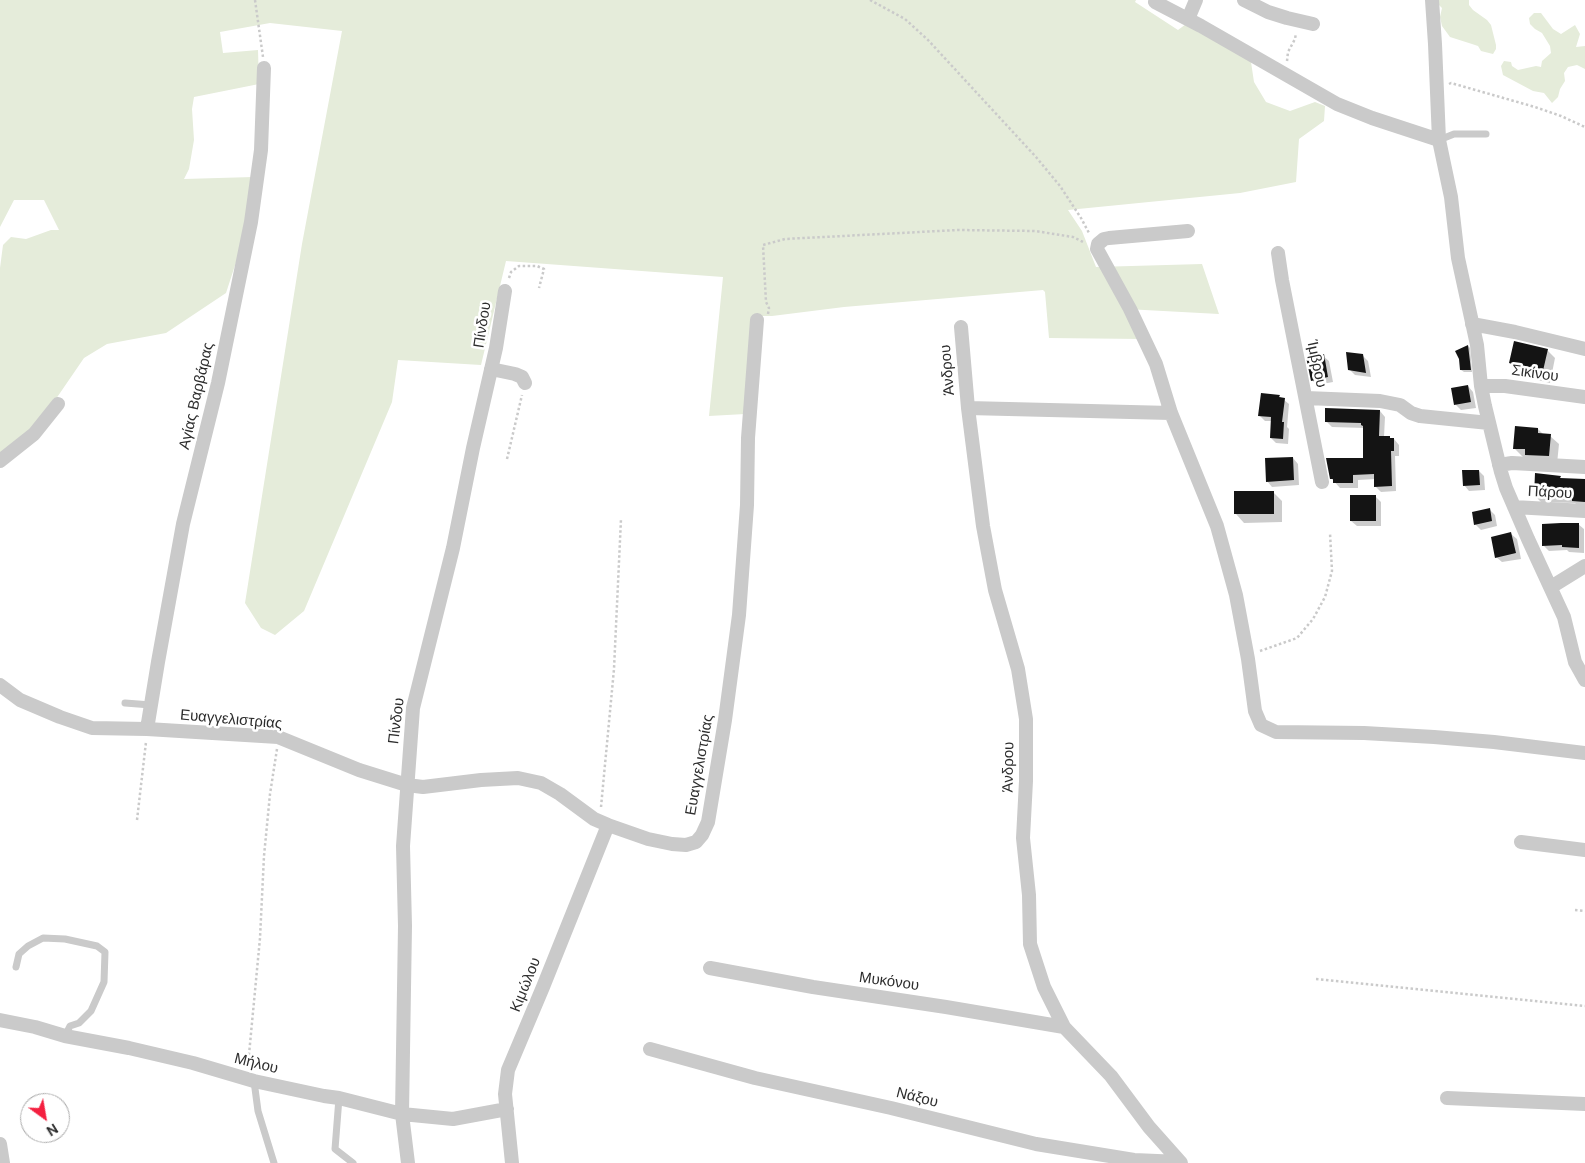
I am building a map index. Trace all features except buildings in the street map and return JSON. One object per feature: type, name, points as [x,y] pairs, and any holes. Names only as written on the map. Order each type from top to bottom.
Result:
[{"type":"street","points":[[1188,19],[1196,0]]},
{"type":"street","points":[[1244,0],[1268,12],[1313,24]]},
{"type":"street","points":[[1432,0],[1439,140],[1451,197],[1458,258],[1477,345],[1481,386],[1489,423],[1499,465],[1514,507],[1566,621],[1575,662],[1585,680]]},
{"type":"street","points":[[1155,2],[1337,104],[1372,118],[1439,140]]},
{"type":"street","name":"Αγίας Βαρβάρας","points":[[147,729],[183,524],[218,383],[251,222],[261,150],[264,68]]},
{"type":"street","points":[[1188,231],[1104,239],[1098,244],[1097,249],[1130,309],[1156,364],[1171,413],[1217,526],[1236,595],[1255,712],[1261,725],[1276,732],[1434,736],[1585,753]]},
{"type":"street","name":"Ίμβρου","points":[[1278,253],[1322,482]]},
{"type":"street","name":"Πίνδου","points":[[408,1163],[402,1114],[405,926],[403,846],[413,708],[453,548],[496,348],[505,291]]},
{"type":"street","name":"Ευαγγελιστρίας","points":[[0,685],[20,700],[92,728],[147,729],[278,737],[359,770],[407,785],[423,787],[518,778],[541,783],[560,794],[594,819],[608,825],[672,844],[686,845],[696,842],[702,835],[708,822],[725,720],[739,615],[747,505],[748,438],[757,320]]},
{"type":"street","points":[[1472,324],[1585,349]]},
{"type":"street","name":"Άνδρου","points":[[961,327],[968,408],[983,526],[996,590],[1018,668],[1026,719],[1026,781],[1023,838],[1029,895],[1030,944],[1044,987],[1064,1027],[1111,1076],[1150,1127],[1181,1162]]},
{"type":"street","points":[[491,369],[522,376],[525,384]]},
{"type":"street","name":"Σικίνου","points":[[1481,386],[1505,386],[1585,397]]},
{"type":"street","points":[[1306,398],[1385,402],[1400,405],[1411,413],[1420,416],[1489,423]]},
{"type":"street","points":[[0,461],[34,434],[58,404]]},
{"type":"street","points":[[968,408],[1171,413]]},
{"type":"street","points":[[1499,465],[1512,463],[1585,467]]},
{"type":"street","name":"Πάρου","points":[[1514,507],[1585,511]]},
{"type":"street","points":[[1551,587],[1585,566]]},
{"type":"street","name":"Κιμώλου","points":[[512,1163],[505,1094],[508,1070],[608,825]]},
{"type":"street","points":[[1521,842],[1585,850]]},
{"type":"street","name":"Μυκόνου","points":[[710,968],[813,987],[1064,1027]]},
{"type":"street","name":"Μήλου","points":[[0,1020],[35,1027],[64,1036],[130,1048],[250,1080],[339,1098],[402,1114],[453,1119],[507,1109]]},
{"type":"street","name":"Νάξου","points":[[650,1049],[755,1078],[891,1108],[1036,1144],[1134,1160],[1181,1162]]},
{"type":"street","points":[[1448,1098],[1585,1104]]},
{"type":"street","points":[[0,1144],[3,1163]]},
{"type":"lane","points":[[1439,140],[1454,134],[1486,134]]},
{"type":"lane","points":[[125,703],[151,705]]},
{"type":"lane","points":[[16,967],[19,954],[28,946],[43,938],[65,939],[97,946],[105,952],[104,982],[92,1011],[79,1023],[70,1026],[64,1036]]},
{"type":"lane","points":[[250,1080],[274,1163]]},
{"type":"lane","points":[[339,1098],[335,1149],[353,1163]]},
{"type":"path","points":[[255,0],[264,68]]},
{"type":"path","points":[[870,0],[904,19],[928,40],[1024,144],[1060,186],[1081,218],[1097,249]]},
{"type":"path","points":[[1287,75],[1288,52],[1295,39],[1298,21]]},
{"type":"path","points":[[1436,89],[1451,84],[1535,107],[1585,127]]},
{"type":"path","points":[[757,320],[768,315],[769,308],[766,302],[763,245],[786,240],[958,230],[1035,231],[1073,236],[1097,249]]},
{"type":"path","points":[[505,291],[511,272],[519,266],[536,266],[544,269],[539,288]]},
{"type":"path","points":[[507,459],[525,384]]},
{"type":"path","points":[[594,819],[601,806],[614,669],[621,519]]},
{"type":"path","points":[[1247,654],[1268,650],[1297,638],[1313,619],[1325,597],[1332,571],[1330,533]]},
{"type":"path","points":[[137,820],[147,729]]},
{"type":"path","points":[[250,1080],[264,856],[278,737]]},
{"type":"path","points":[[1575,910],[1585,911]]},
{"type":"path","points":[[1316,979],[1585,1006]]},
{"type":"green space","points":[[0,0],[1136,0],[1135,2],[1178,30],[1186,24],[1251,62],[1254,82],[1266,102],[1290,111],[1315,102],[1325,106],[1324,121],[1299,139],[1296,182],[1240,193],[1068,210],[1082,231],[1096,267],[1202,264],[1219,314],[1126,309],[1141,339],[1049,338],[1045,292],[1043,290],[844,307],[772,316],[755,316],[745,414],[709,416],[723,277],[506,261],[481,365],[398,360],[392,402],[304,611],[275,635],[261,628],[245,603],[302,244],[342,31],[270,23],[220,32],[223,53],[258,50],[259,84],[194,97],[192,109],[194,140],[189,169],[184,179],[253,177],[239,253],[226,293],[166,333],[107,344],[84,358],[47,412],[32,429],[0,456],[0,268],[3,245],[11,237],[26,239],[51,230],[59,230],[44,200],[14,200],[0,227]]},
{"type":"green space","points":[[1439,0],[1469,0],[1469,5],[1473,10],[1491,25],[1496,45],[1493,54],[1481,51],[1478,46],[1450,37],[1442,26],[1440,17],[1442,8],[1439,5]]},
{"type":"green space","points":[[1534,13],[1541,13],[1553,29],[1561,34],[1575,25],[1580,34],[1576,47],[1585,46],[1585,69],[1577,65],[1568,67],[1564,73],[1565,81],[1558,97],[1552,103],[1544,93],[1533,91],[1503,75],[1501,66],[1504,61],[1511,62],[1512,66],[1518,70],[1536,66],[1541,67],[1542,61],[1551,53],[1550,46],[1542,33],[1530,24],[1529,18]]}]
